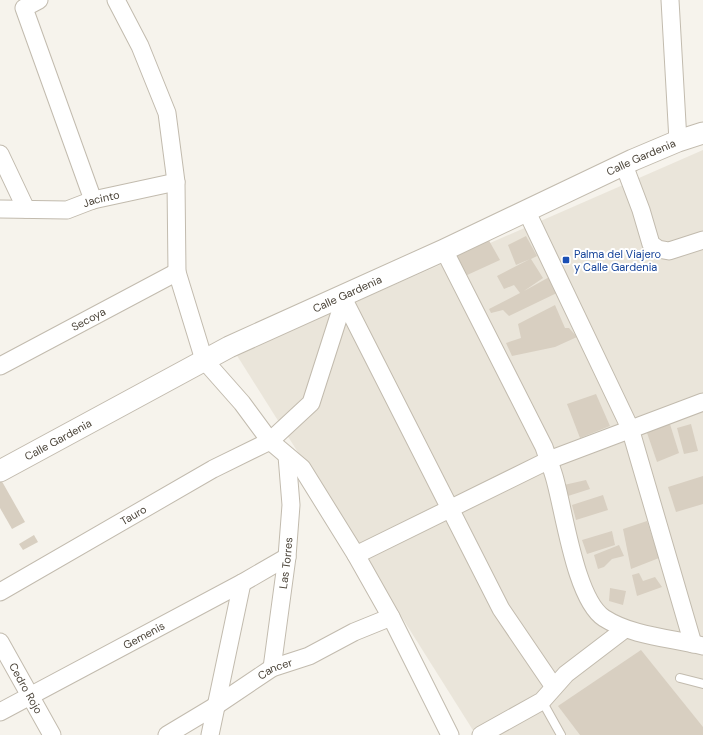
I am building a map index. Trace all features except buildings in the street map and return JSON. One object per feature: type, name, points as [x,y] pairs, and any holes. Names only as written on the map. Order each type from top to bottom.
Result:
[{"type":"street","points":[[116,0],[140,46],[167,112],[176,182],[177,272],[204,360],[242,403],[270,441],[302,468],[356,556],[391,617],[450,735]]},
{"type":"street","points":[[670,0],[678,141]]},
{"type":"street","points":[[31,4],[93,200]]},
{"type":"street","name":"Calle Gardenia","points":[[0,471],[229,346],[343,298],[526,210],[624,165],[678,141],[703,133]]},
{"type":"street","points":[[0,154],[26,209]]},
{"type":"street","points":[[624,165],[641,210],[651,244],[658,249],[669,251],[703,240]]},
{"type":"street","name":"Jacinto","points":[[0,209],[67,210],[93,200],[176,182]]},
{"type":"street","points":[[444,250],[537,431],[548,460],[583,589],[590,603],[602,617],[625,629],[698,645],[630,428],[526,210]]},
{"type":"street","name":"Secoya","points":[[0,366],[177,272]]},
{"type":"street","points":[[270,441],[311,402],[343,298]]},
{"type":"street","points":[[343,298],[501,609],[554,687]]},
{"type":"street","points":[[356,556],[451,509],[469,498],[548,460],[630,428],[703,402]]},
{"type":"street","name":"Tauro","points":[[0,592],[213,469],[270,441]]},
{"type":"street","name":"Las Torres","points":[[272,668],[287,557],[291,505],[287,456]]},
{"type":"street","name":"Gemenis","points":[[0,712],[242,583],[287,557]]},
{"type":"street","points":[[210,735],[242,583]]},
{"type":"street","name":"Cancer","points":[[167,735],[217,706],[272,668],[309,656],[354,632],[391,617]]},
{"type":"street","points":[[481,735],[542,701],[566,674],[625,629]]},
{"type":"street","name":"Cedro Rojo","points":[[0,642],[52,735]]},
{"type":"lane","points":[[680,678],[703,684]]},
{"type":"lane","points":[[542,701],[560,735]]},
{"type":"shaded area","points":[[703,150],[703,735],[476,735],[236,354]]},
{"type":"place","name":"Palma del Viajero y Calle Gardenia","points":[[566,260]]}]
